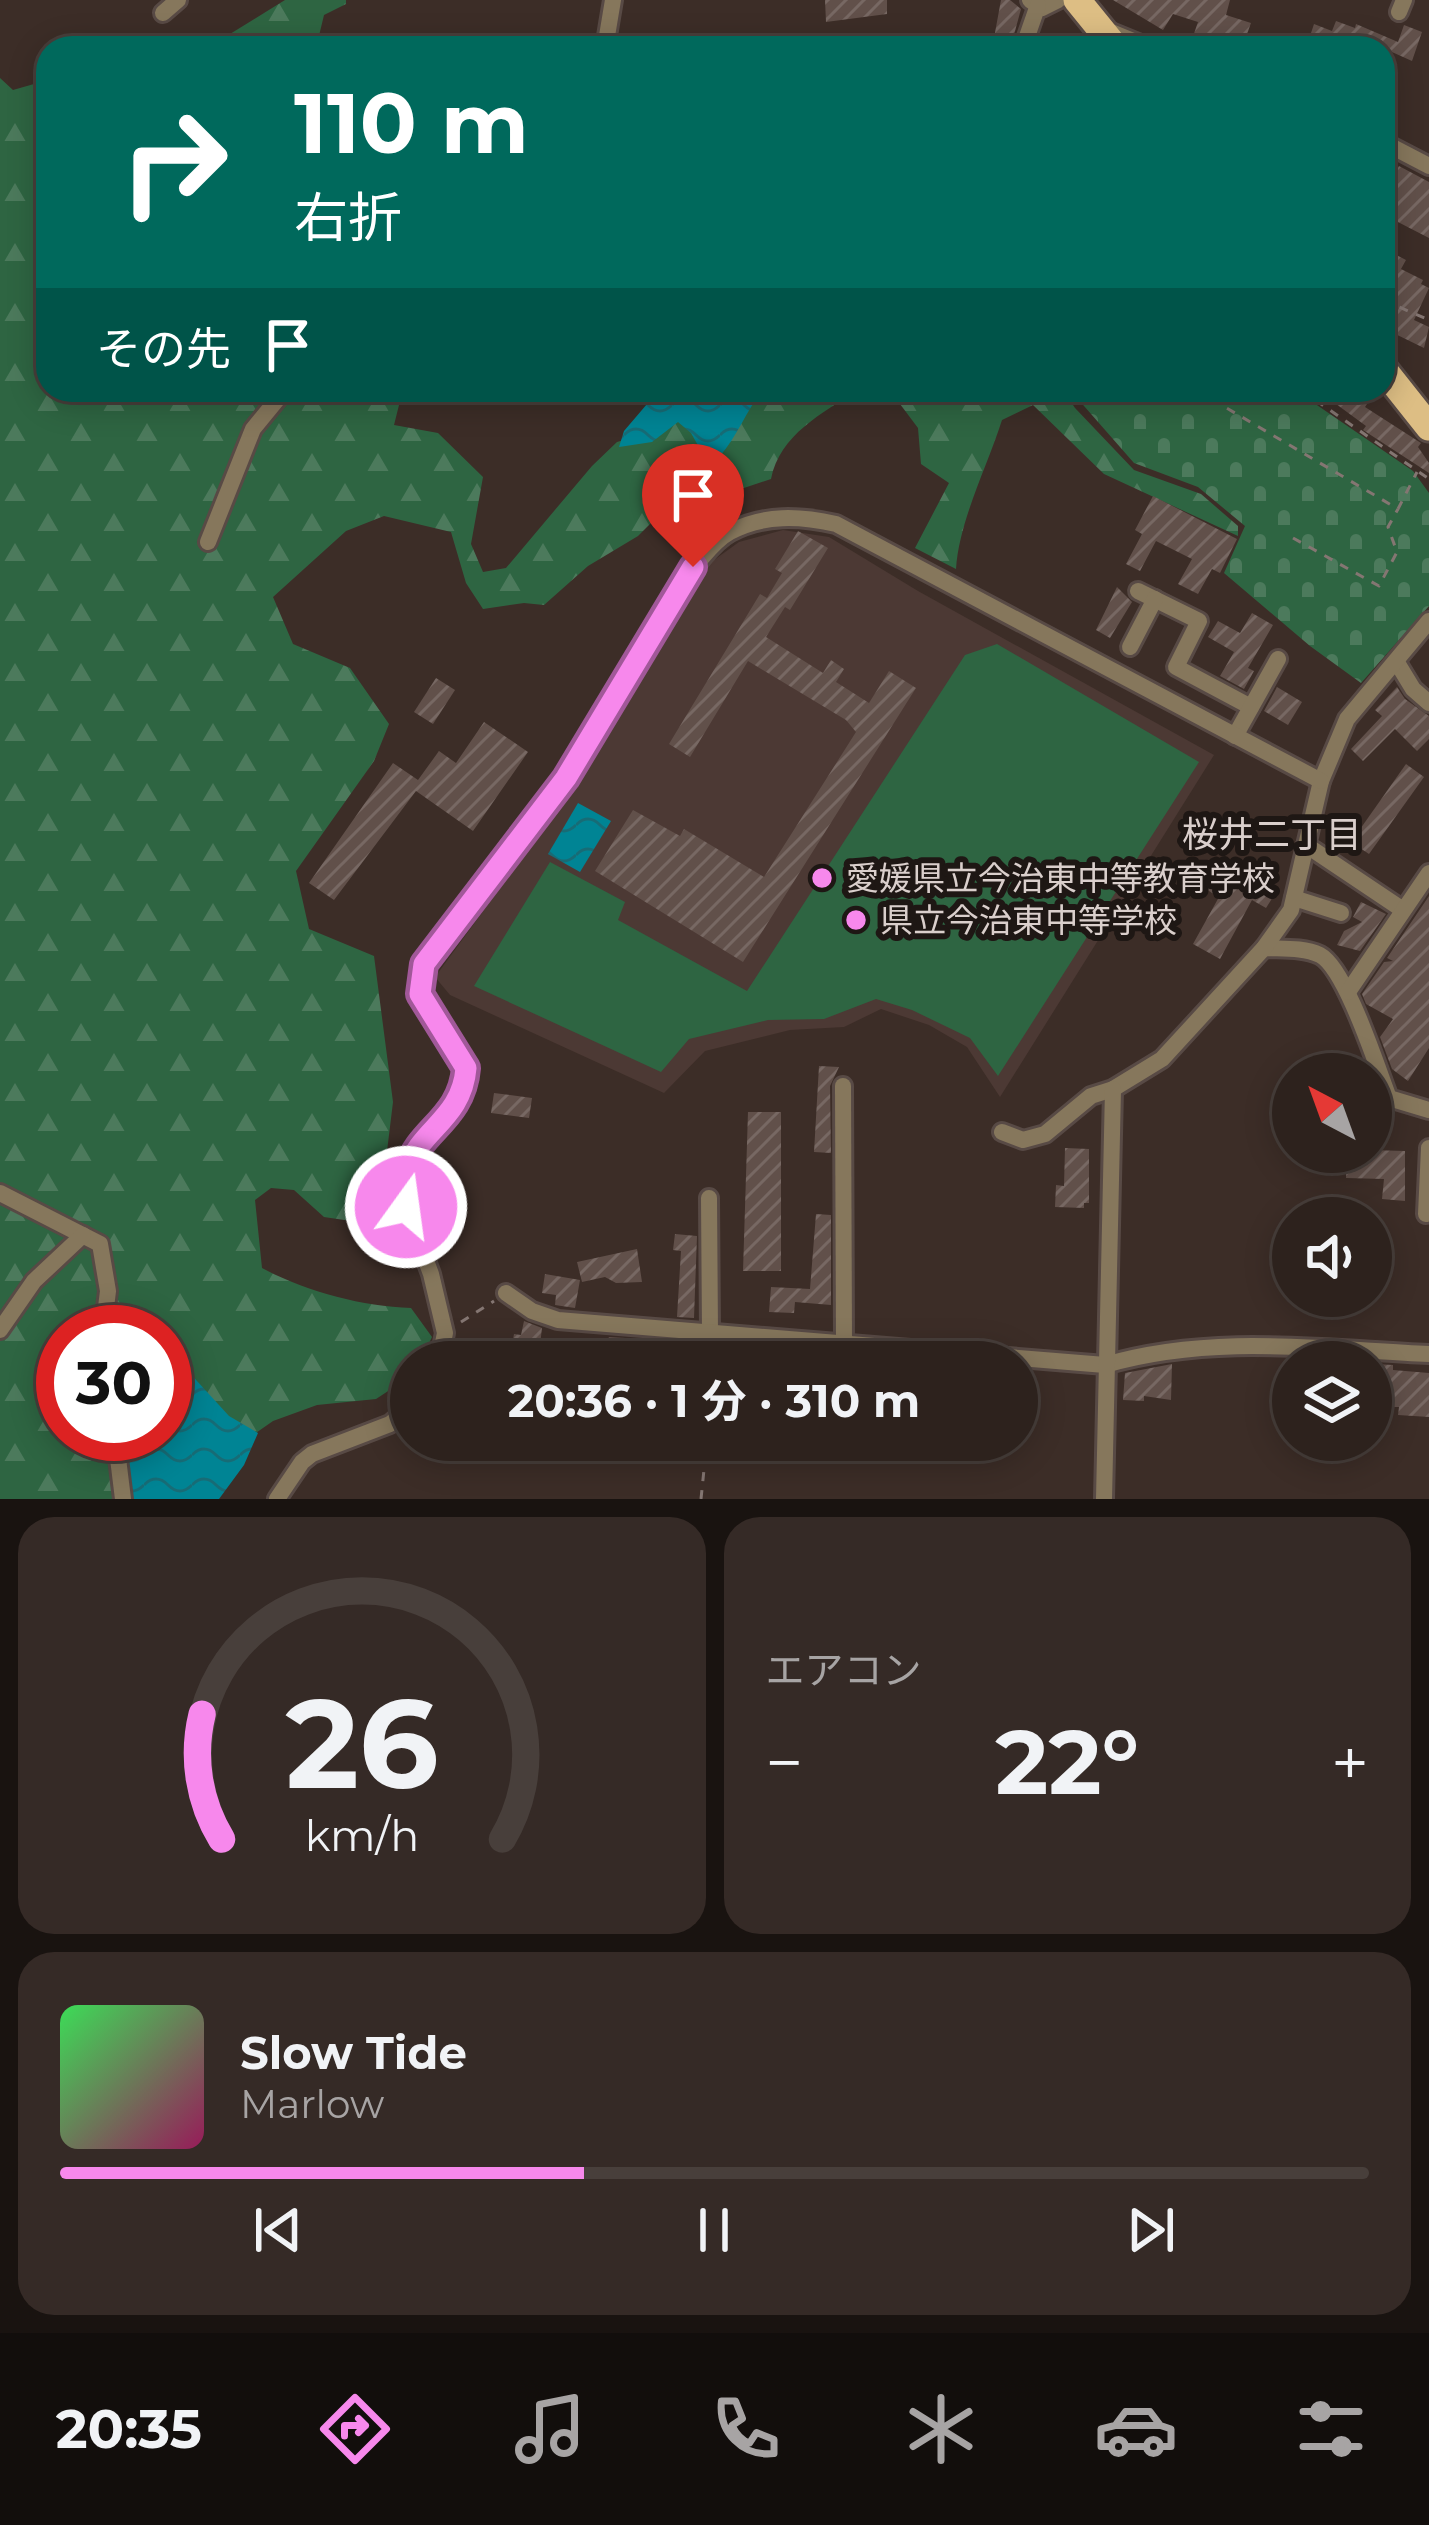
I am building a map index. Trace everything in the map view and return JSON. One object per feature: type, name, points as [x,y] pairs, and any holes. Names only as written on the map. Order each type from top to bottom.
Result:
[{"type":"main road","points":[[1078,0],[1106,36]]},
{"type":"main road","points":[[1395,384],[1429,427]]},
{"type":"street","points":[[163,13],[178,0]]},
{"type":"street","points":[[607,36],[613,0]]},
{"type":"street","points":[[1026,36],[1034,3],[1042,8],[1058,0]]},
{"type":"street","points":[[1395,148],[1429,166]]},
{"type":"street","points":[[208,542],[253,429],[275,402]]},
{"type":"street","points":[[443,1341],[431,1274],[406,1207],[409,1165],[464,1092],[466,1068],[420,994],[424,964],[566,778],[693,567],[726,533],[760,520],[803,517],[836,524],[1321,781]]},
{"type":"street","points":[[1130,647],[1146,595],[1199,621],[1176,667],[1251,707]]},
{"type":"street","points":[[1003,1132],[1023,1140],[1045,1134],[1090,1096],[1113,1089],[1162,1059],[1264,948],[1291,910],[1321,781],[1347,719],[1429,621]]},
{"type":"street","points":[[1235,736],[1278,658]]},
{"type":"street","points":[[1396,661],[1413,689],[1429,703]]},
{"type":"street","points":[[1306,845],[1403,910]]},
{"type":"street","points":[[1348,992],[1429,873]]},
{"type":"street","points":[[1294,898],[1341,913]]},
{"type":"street","points":[[1264,948],[1307,950],[1326,958],[1348,992],[1389,1098],[1429,1110]]},
{"type":"street","points":[[506,1293],[532,1311],[558,1320],[844,1341],[843,1086]]},
{"type":"street","points":[[1104,1499],[1113,1089]]},
{"type":"street","points":[[1426,1214],[1429,1148]]},
{"type":"street","points":[[0,1192],[100,1244],[106,1305]]},
{"type":"street","points":[[709,1198],[710,1332]]},
{"type":"street","points":[[0,1330],[34,1281],[83,1235]]},
{"type":"street","points":[[1038,1359],[1105,1365],[1179,1347],[1223,1345],[1429,1354]]},
{"type":"street","points":[[277,1499],[312,1454],[390,1424]]},
{"type":"street","points":[[118,1461],[123,1499]]},
{"type":"path","points":[[1395,305],[1429,320]]},
{"type":"path","points":[[1216,402],[1398,509]]},
{"type":"path","points":[[1318,402],[1429,479]]},
{"type":"path","points":[[1293,538],[1379,586],[1396,552],[1388,526],[1418,472]]},
{"type":"path","points":[[445,1333],[506,1293]]},
{"type":"path","points":[[701,1499],[705,1461]]},
{"type":"shaded area","name":"愛媛県立今治東中等教育学校","points":[[783,530],[829,537],[1214,755],[1000,1097],[967,1047],[929,1025],[881,1009],[844,1027],[790,1030],[705,1051],[664,1093],[450,995],[435,977],[580,779],[707,565],[739,542]]},
{"type":"green space","points":[[285,0],[346,0],[324,15],[319,36],[230,34]]},
{"type":"green space","points":[[0,78],[13,90],[36,83],[36,402],[400,402],[394,425],[438,433],[483,477],[471,544],[483,572],[506,568],[617,442],[716,402],[839,402],[793,437],[771,479],[717,497],[678,496],[638,536],[588,566],[544,605],[483,609],[466,583],[451,532],[384,516],[346,531],[273,597],[293,644],[350,668],[389,724],[374,761],[296,871],[309,929],[374,956],[393,1102],[378,1225],[324,1217],[294,1190],[271,1188],[255,1200],[262,1268],[335,1296],[411,1308],[432,1337],[430,1341],[390,1341],[390,1390],[376,1399],[317,1405],[273,1421],[161,1499],[0,1499]]},
{"type":"green space","points":[[1071,402],[1134,470],[1201,494],[1238,526],[1238,536],[1104,474],[1033,405],[1002,420],[968,513],[956,569],[915,548],[949,483],[921,464],[918,428],[900,404]]},
{"type":"green space","points":[[1081,402],[1312,402],[1413,471],[1429,493],[1429,606],[1361,683],[1224,573],[1245,526],[1198,487],[1134,463]]},
{"type":"green space","points":[[997,644],[1199,762],[998,1076],[970,1038],[912,1010],[876,999],[824,1019],[768,1020],[689,1039],[661,1072],[474,986],[550,862],[625,902],[618,920],[747,991],[965,655]]},
{"type":"water","points":[[649,402],[755,402],[719,457],[704,456],[691,433],[678,422],[652,442],[619,447],[624,431]]},
{"type":"water","points":[[578,803],[611,821],[580,872],[548,854]]},
{"type":"water","points":[[192,1376],[229,1416],[258,1433],[244,1465],[219,1499],[132,1499],[127,1461],[192,1461]]},
{"type":"building","points":[[825,0],[887,0],[887,14],[826,22]]},
{"type":"building","points":[[1001,0],[1010,0],[1021,9],[1014,36],[994,36]]},
{"type":"building","points":[[1113,0],[1230,0],[1226,15],[1251,23],[1246,36],[1193,36],[1198,22],[1173,14],[1163,30]]},
{"type":"building","points":[[1336,21],[1384,36],[1310,36],[1314,24],[1332,31]]},
{"type":"building","points":[[1404,25],[1422,32],[1412,61],[1395,53],[1395,41]]},
{"type":"building","points":[[1399,166],[1429,182],[1429,238],[1395,223]]},
{"type":"building","points":[[1395,254],[1406,260],[1401,269],[1429,288],[1414,320],[1429,327],[1424,348],[1395,334]]},
{"type":"building","points":[[1333,402],[1364,402],[1365,407],[1421,443],[1418,447],[1429,463],[1429,473],[1363,430],[1366,426]]},
{"type":"building","points":[[1153,496],[1237,539],[1220,573],[1212,569],[1198,594],[1178,584],[1192,559],[1156,541],[1140,571],[1126,564],[1142,534],[1135,530]]},
{"type":"building","points":[[798,531],[828,548],[790,610],[785,607],[766,637],[823,673],[831,660],[844,669],[836,682],[869,703],[889,671],[916,688],[743,962],[595,871],[633,810],[680,836],[684,829],[764,877],[856,732],[846,720],[748,661],[690,757],[669,744],[760,594],[767,598],[782,573],[775,569]]},
{"type":"building","points":[[1117,587],[1132,602],[1110,638],[1096,630]]},
{"type":"building","points":[[1252,613],[1273,625],[1248,668],[1254,671],[1244,689],[1220,676],[1234,652],[1208,637],[1218,621],[1240,633]]},
{"type":"building","points":[[436,678],[455,690],[433,724],[414,712]]},
{"type":"building","points":[[1277,687],[1302,702],[1288,725],[1264,711]]},
{"type":"building","points":[[1397,687],[1429,716],[1429,739],[1417,751],[1395,729],[1363,761],[1351,749],[1382,716],[1375,710]]},
{"type":"building","points":[[484,722],[528,752],[473,831],[416,791],[334,900],[309,883],[393,763],[418,780],[439,751],[456,763]]},
{"type":"building","points":[[1406,764],[1424,777],[1369,854],[1351,842]]},
{"type":"building","points":[[1223,864],[1276,892],[1266,908],[1252,900],[1220,959],[1193,944],[1219,897],[1199,885],[1210,866],[1218,871]]},
{"type":"building","points":[[1429,896],[1429,1048],[1408,1081],[1392,1069],[1392,1053],[1386,1053],[1380,1037],[1393,1019],[1366,1004],[1362,994],[1384,962],[1393,961],[1387,958]]},
{"type":"building","points":[[1361,902],[1386,914],[1360,951],[1337,945],[1344,931],[1362,922],[1353,917]]},
{"type":"building","points":[[819,1066],[839,1067],[830,1086],[831,1153],[814,1152]]},
{"type":"building","points":[[494,1093],[532,1098],[529,1118],[491,1113]]},
{"type":"building","points":[[748,1112],[781,1112],[781,1271],[743,1271]]},
{"type":"building","points":[[1065,1148],[1089,1149],[1089,1203],[1084,1208],[1055,1207],[1056,1185],[1064,1186]]},
{"type":"building","points":[[1392,1151],[1405,1151],[1405,1201],[1382,1197],[1384,1179],[1346,1178],[1346,1173],[1392,1173]]},
{"type":"building","points":[[816,1214],[831,1215],[831,1305],[795,1302],[794,1313],[769,1312],[771,1287],[810,1289]]},
{"type":"building","points":[[675,1234],[697,1236],[694,1318],[677,1317],[681,1251],[673,1250]]},
{"type":"building","points":[[637,1249],[642,1282],[616,1283],[605,1277],[582,1282],[577,1262]]},
{"type":"building","points":[[545,1274],[580,1280],[575,1308],[555,1305],[556,1295],[542,1293]]},
{"type":"building","points":[[524,1321],[542,1328],[540,1341],[513,1341],[514,1334],[521,1335]]},
{"type":"building","points":[[1172,1364],[1171,1400],[1144,1396],[1144,1401],[1123,1400],[1125,1373]]},
{"type":"building","points":[[1392,1365],[1393,1370],[1429,1373],[1429,1417],[1398,1415],[1399,1407],[1392,1407]]},
{"type":"place","name":"愛媛県立今治東中等教育学校","points":[[822,878]]},
{"type":"place","name":"県立今治東中等学校","points":[[856,920]]},
{"type":"district","name":"桜井二丁目","points":[[1272,834]]},
{"type":"route","points":[[406,1207],[409,1165],[464,1092],[466,1068],[420,994],[424,964],[566,778],[693,567]]}]
